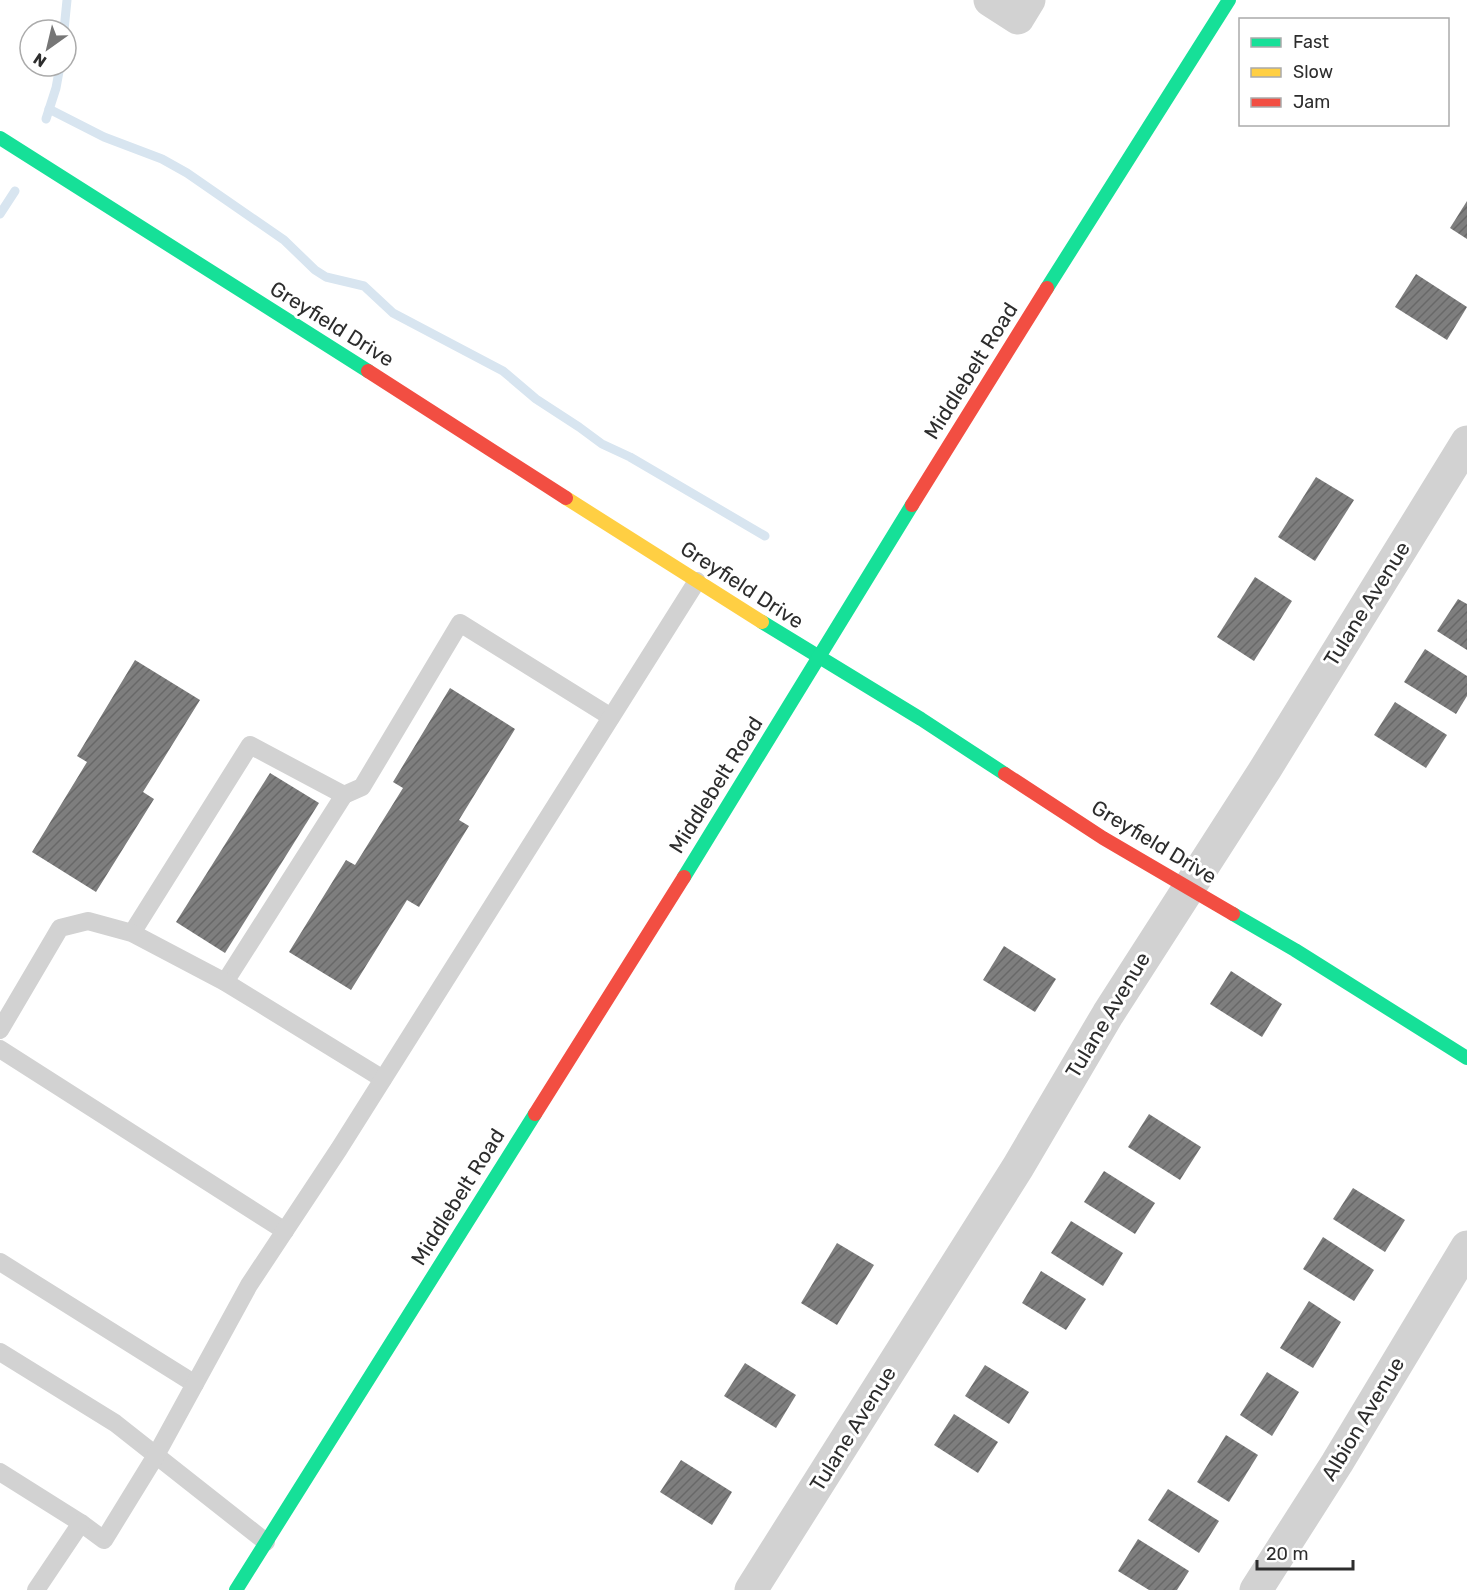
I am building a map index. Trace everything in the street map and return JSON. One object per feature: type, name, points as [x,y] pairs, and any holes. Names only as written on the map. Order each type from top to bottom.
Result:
[{"type":"street","points":[[990,0],[1024,9]]},
{"type":"street","name":"Middlebelt Road","points":[[236,1590],[698,854],[1005,354],[1229,0]]},
{"type":"street","name":"Greyfield Drive","points":[[0,138],[819,658],[921,719],[1103,838],[1295,950],[1467,1058]]},
{"type":"street","name":"Tulane Avenue","points":[[751,1590],[1018,1167],[1108,1014],[1266,768],[1467,442]]},
{"type":"street","name":"Albion Avenue","points":[[1256,1590],[1337,1463],[1467,1247]]},
{"type":"lane","points":[[0,1472],[105,1540],[155,1457],[249,1285],[383,1079],[697,581]]},
{"type":"lane","points":[[225,982],[344,795],[362,787],[460,623],[611,717]]},
{"type":"lane","points":[[132,933],[250,745],[344,795]]},
{"type":"lane","points":[[0,1030],[60,928],[88,921],[132,933],[225,982],[383,1079]]},
{"type":"lane","points":[[0,1049],[285,1231]]},
{"type":"lane","points":[[0,1262],[195,1384]]},
{"type":"lane","points":[[0,1352],[115,1423],[155,1457],[266,1542]]},
{"type":"lane","points":[[36,1590],[81,1523]]},
{"type":"building","points":[[1467,201],[1467,239],[1450,228]]},
{"type":"building","points":[[1416,274],[1467,307],[1447,340],[1395,307]]},
{"type":"building","points":[[1316,477],[1354,500],[1315,561],[1278,537]]},
{"type":"building","points":[[1255,577],[1292,601],[1254,661],[1217,637]]},
{"type":"building","points":[[1458,599],[1467,604],[1467,650],[1437,631]]},
{"type":"building","points":[[1425,649],[1467,676],[1467,696],[1456,714],[1404,682]]},
{"type":"building","points":[[135,660],[200,700],[143,792],[154,799],[96,892],[32,852],[87,762],[77,756]]},
{"type":"building","points":[[450,688],[515,729],[459,820],[469,826],[419,907],[407,900],[351,990],[289,952],[346,860],[355,865],[403,788],[393,782]]},
{"type":"building","points":[[1395,702],[1447,735],[1426,768],[1374,735]]},
{"type":"building","points":[[270,773],[319,803],[225,953],[176,922]]},
{"type":"building","points":[[1004,946],[1056,979],[1035,1012],[983,980]]},
{"type":"building","points":[[1231,971],[1282,1004],[1262,1037],[1210,1004]]},
{"type":"building","points":[[1149,1114],[1201,1147],[1180,1180],[1128,1147]]},
{"type":"building","points":[[1104,1171],[1155,1203],[1135,1234],[1084,1202]]},
{"type":"building","points":[[1353,1188],[1405,1220],[1385,1252],[1333,1219]]},
{"type":"building","points":[[1071,1221],[1123,1253],[1103,1286],[1051,1253]]},
{"type":"building","points":[[1323,1237],[1374,1270],[1354,1301],[1303,1269]]},
{"type":"building","points":[[837,1243],[874,1265],[837,1325],[801,1303]]},
{"type":"building","points":[[1041,1271],[1086,1299],[1066,1330],[1022,1303]]},
{"type":"building","points":[[1309,1301],[1341,1322],[1313,1368],[1280,1348]]},
{"type":"building","points":[[745,1363],[796,1395],[776,1428],[724,1396]]},
{"type":"building","points":[[985,1365],[1029,1392],[1009,1424],[965,1396]]},
{"type":"building","points":[[1267,1372],[1299,1392],[1272,1436],[1240,1415]]},
{"type":"building","points":[[954,1414],[998,1442],[978,1473],[934,1445]]},
{"type":"building","points":[[1226,1435],[1258,1455],[1229,1502],[1197,1482]]},
{"type":"building","points":[[681,1460],[732,1492],[712,1525],[660,1492]]},
{"type":"building","points":[[1168,1489],[1219,1521],[1199,1553],[1148,1520]]},
{"type":"building","points":[[1138,1539],[1189,1571],[1177,1590],[1149,1590],[1118,1571]]},
{"type":"waterway","points":[[65,18],[67,0]]},
{"type":"waterway","points":[[46,119],[58,78]]},
{"type":"waterway","points":[[49,109],[104,137],[162,159],[187,173],[284,240],[315,270],[326,277],[364,286],[393,313],[503,371],[536,399],[602,444],[630,457],[765,536]]},
{"type":"waterway","points":[[0,214],[15,191]]},
{"type":"traffic: fast","points":[[1047,288],[1229,0]]},
{"type":"traffic: fast","points":[[0,138],[368,371]]},
{"type":"traffic: fast","points":[[684,877],[912,505]]},
{"type":"traffic: fast","points":[[762,622],[921,719],[1005,774]]},
{"type":"traffic: fast","points":[[1233,914],[1295,950],[1467,1058]]},
{"type":"traffic: fast","points":[[236,1590],[535,1114]]},
{"type":"traffic: slow","points":[[566,498],[762,622]]},
{"type":"traffic: jam","points":[[912,505],[1047,288]]},
{"type":"traffic: jam","points":[[368,371],[566,498]]},
{"type":"traffic: jam","points":[[1005,774],[1103,838],[1233,914]]},
{"type":"traffic: jam","points":[[535,1114],[684,877]]}]
